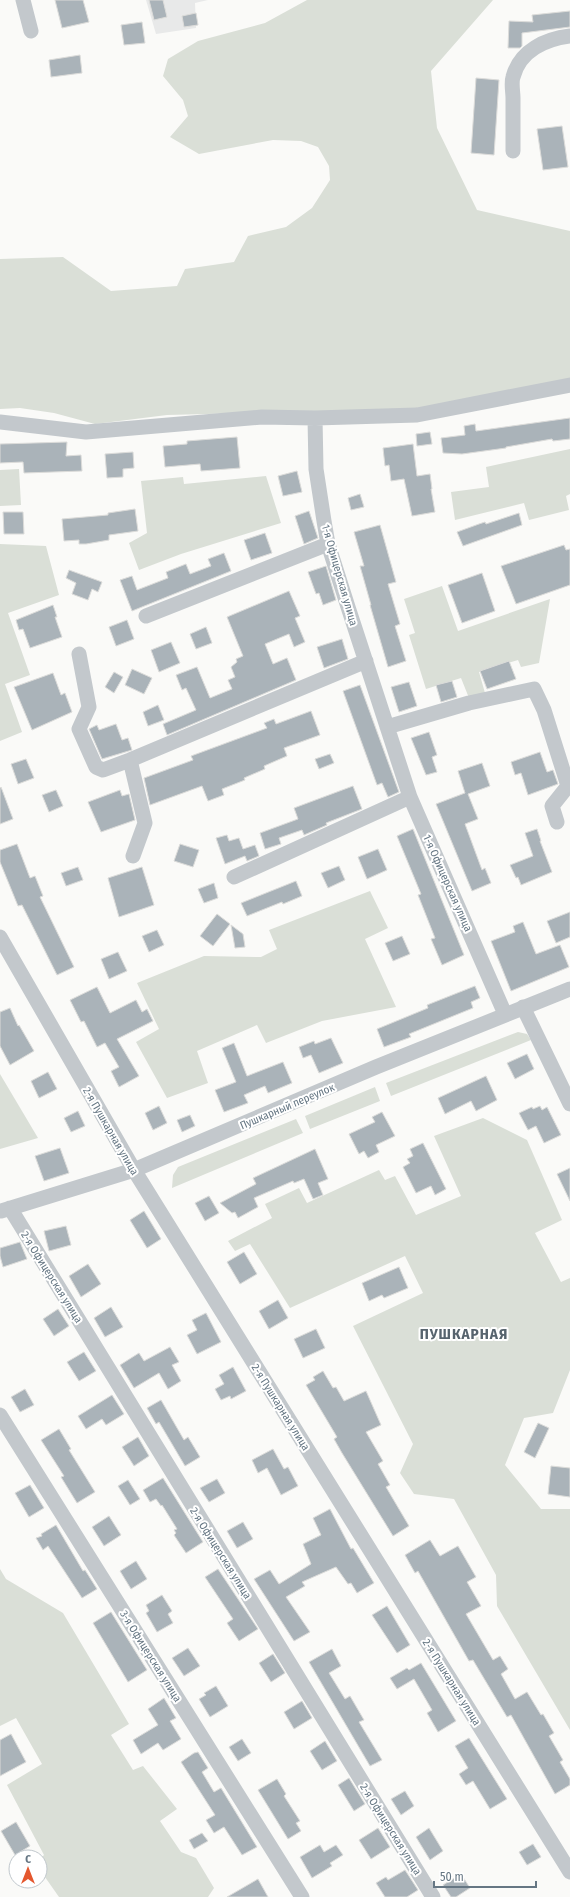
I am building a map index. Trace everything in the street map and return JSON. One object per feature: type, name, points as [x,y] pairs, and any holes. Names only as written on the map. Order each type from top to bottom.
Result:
[{"type":"street","points":[[23,0],[31,31]]},
{"type":"street","points":[[513,152],[513,77],[516,70],[526,55],[538,45],[555,38],[570,36]]},
{"type":"street","points":[[0,422],[86,432],[262,417],[315,418],[417,415],[570,385]]},
{"type":"street","name":"1-я Офицерская улица","points":[[315,418],[316,469],[328,544],[410,797],[505,1014]]},
{"type":"street","points":[[146,616],[328,544]]},
{"type":"street","points":[[79,654],[90,707],[79,729],[96,767],[104,770],[366,661]]},
{"type":"street","points":[[387,727],[469,703],[534,689],[544,710],[569,787],[552,806],[557,822]]},
{"type":"street","points":[[130,760],[145,823],[133,856]]},
{"type":"street","points":[[234,877],[410,797]]},
{"type":"street","name":"2-я Пушкарная улица","points":[[0,937],[134,1170],[570,1872]]},
{"type":"street","name":"Пушкарный переулок","points":[[5,1210],[134,1170],[505,1014],[570,989]]},
{"type":"street","points":[[523,1007],[570,1104]]},
{"type":"street","name":"2-я Офицерская улица","points":[[5,1210],[433,1897]]},
{"type":"street","name":"3-я Офицерская улица","points":[[0,1415],[302,1897]]},
{"type":"shaded area","points":[[146,0],[208,0],[195,3],[196,28],[156,34]]},
{"type":"shaded area","points":[[307,0],[493,0],[431,71],[437,128],[477,210],[570,231],[570,387],[414,409],[167,415],[95,424],[54,413],[20,408],[0,409],[0,259],[63,257],[111,291],[177,286],[185,269],[234,262],[248,236],[286,227],[312,208],[330,180],[329,166],[318,147],[301,141],[273,140],[199,154],[170,137],[188,116],[183,100],[163,76],[168,59],[198,41],[265,23]]},
{"type":"shaded area","points":[[570,449],[570,494],[566,496],[569,510],[529,520],[524,503],[455,520],[451,492],[489,487],[486,467]]},
{"type":"shaded area","points":[[19,469],[21,505],[0,506],[0,470]]},
{"type":"shaded area","points":[[266,476],[281,523],[181,554],[139,570],[129,543],[147,533],[141,481],[183,477],[184,484]]},
{"type":"shaded area","points":[[0,544],[46,546],[59,595],[8,613],[30,675],[5,684],[22,732],[0,741]]},
{"type":"shaded area","points":[[442,586],[458,631],[550,599],[539,663],[521,667],[518,660],[479,672],[485,693],[469,698],[461,678],[426,689],[409,635],[415,633],[404,599]]},
{"type":"shaded area","points":[[370,891],[388,928],[365,939],[396,1007],[322,1021],[266,1043],[257,1025],[197,1051],[208,1083],[167,1098],[136,1042],[159,1029],[137,983],[204,956],[261,957],[277,949],[269,930]]},
{"type":"shaded area","points":[[518,1032],[527,1034],[531,1040],[391,1096],[386,1083]]},
{"type":"shaded area","points":[[0,1074],[38,1138],[0,1149]]},
{"type":"shaded area","points":[[375,1087],[380,1101],[310,1129],[305,1116]]},
{"type":"shaded area","points":[[483,1118],[527,1140],[562,1220],[535,1233],[561,1282],[570,1278],[570,1370],[553,1413],[524,1418],[505,1465],[541,1509],[570,1509],[570,1730],[497,1606],[496,1575],[454,1499],[414,1494],[400,1473],[413,1444],[353,1326],[423,1293],[405,1256],[290,1308],[250,1244],[235,1251],[228,1241],[272,1218],[265,1204],[299,1188],[307,1203],[379,1170],[385,1180],[395,1176],[416,1215],[461,1196],[434,1136]]},
{"type":"shaded area","points":[[296,1119],[303,1133],[172,1188],[173,1175],[178,1167]]},
{"type":"shaded area","points":[[0,1569],[6,1579],[63,1613],[129,1724],[111,1735],[133,1770],[143,1766],[177,1809],[160,1821],[181,1852],[196,1858],[214,1888],[208,1897],[59,1897],[48,1881],[48,1849],[41,1849],[7,1785],[42,1764],[16,1718],[0,1726]]},
{"type":"building","points":[[55,0],[83,0],[89,22],[62,28]]},
{"type":"building","points":[[149,0],[163,0],[167,17],[154,20]]},
{"type":"building","points":[[570,11],[570,27],[522,33],[522,46],[520,48],[508,48],[509,21],[533,22],[532,15]]},
{"type":"building","points":[[196,13],[198,25],[184,27],[182,16]]},
{"type":"building","points":[[142,22],[145,43],[124,45],[121,25]]},
{"type":"building","points":[[80,55],[82,73],[51,77],[49,60]]},
{"type":"building","points":[[476,78],[499,80],[494,155],[471,153]]},
{"type":"building","points":[[562,126],[568,167],[543,170],[537,129]]},
{"type":"building","points":[[570,418],[570,439],[553,441],[552,439],[506,448],[462,454],[443,453],[441,438],[465,435],[464,426],[475,424],[476,431]]},
{"type":"building","points":[[430,432],[432,444],[417,446],[416,434]]},
{"type":"building","points":[[237,437],[240,468],[201,471],[200,464],[165,467],[163,446],[187,444],[187,441]]},
{"type":"building","points":[[67,442],[66,456],[81,455],[82,471],[24,473],[23,462],[0,463],[0,444]]},
{"type":"building","points":[[413,444],[417,476],[430,474],[435,512],[412,516],[404,479],[391,481],[389,465],[385,466],[383,448]]},
{"type":"building","points":[[133,452],[134,468],[123,469],[123,477],[107,478],[105,454]]},
{"type":"building","points":[[297,471],[302,492],[283,496],[278,476]]},
{"type":"building","points":[[360,494],[364,507],[351,510],[348,498]]},
{"type":"building","points":[[135,509],[138,531],[109,535],[109,540],[86,544],[79,544],[79,540],[64,541],[62,519],[108,515],[108,513]]},
{"type":"building","points":[[309,511],[318,538],[304,544],[295,516]]},
{"type":"building","points":[[3,512],[23,512],[24,534],[4,534]]},
{"type":"building","points":[[519,513],[522,525],[463,546],[457,532],[485,522],[486,524]]},
{"type":"building","points":[[380,525],[396,582],[388,584],[400,624],[395,626],[406,661],[388,667],[360,566],[364,566],[354,532]]},
{"type":"building","points":[[265,533],[272,553],[251,560],[244,540]]},
{"type":"building","points":[[564,545],[566,550],[570,549],[570,585],[516,604],[501,566]]},
{"type":"building","points":[[224,553],[231,571],[132,611],[120,580],[132,576],[137,590],[168,578],[166,572],[186,564],[190,574],[211,566],[208,559]]},
{"type":"building","points":[[326,566],[336,600],[323,605],[319,593],[316,594],[308,572]]},
{"type":"building","points":[[69,570],[102,582],[98,592],[92,589],[88,600],[72,594],[76,583],[66,578]]},
{"type":"building","points":[[482,573],[495,611],[462,623],[448,585]]},
{"type":"building","points":[[289,591],[300,616],[295,618],[305,642],[294,647],[289,634],[265,644],[273,664],[287,658],[296,680],[167,735],[163,724],[196,710],[186,688],[182,690],[176,675],[197,667],[210,698],[232,689],[228,680],[235,677],[231,667],[237,662],[236,659],[243,656],[227,617]]},
{"type":"building","points":[[53,605],[57,617],[55,617],[62,637],[30,648],[23,629],[19,630],[16,620]]},
{"type":"building","points":[[127,620],[134,639],[116,646],[109,627]]},
{"type":"building","points":[[206,627],[212,643],[196,649],[190,634]]},
{"type":"building","points":[[342,639],[348,659],[324,668],[317,647]]},
{"type":"building","points":[[171,642],[180,663],[159,672],[151,650]]},
{"type":"building","points":[[509,661],[516,679],[487,689],[480,671]]},
{"type":"building","points":[[132,669],[152,678],[144,694],[125,685]]},
{"type":"building","points":[[114,672],[123,677],[114,693],[105,687]]},
{"type":"building","points":[[53,673],[61,695],[65,693],[72,712],[32,730],[14,687]]},
{"type":"building","points":[[452,681],[457,697],[441,702],[436,685]]},
{"type":"building","points":[[409,682],[417,706],[399,712],[391,687]]},
{"type":"building","points":[[360,685],[399,792],[388,797],[382,783],[377,785],[343,691]]},
{"type":"building","points":[[158,705],[164,720],[148,726],[143,712]]},
{"type":"building","points":[[311,711],[320,735],[284,748],[287,756],[264,766],[265,769],[244,778],[245,780],[222,789],[224,795],[208,801],[202,786],[150,805],[144,778],[193,760],[191,756],[267,728],[264,723],[274,719],[276,724]]},
{"type":"building","points":[[116,724],[122,740],[128,738],[132,750],[102,759],[89,729],[97,725],[99,730]]},
{"type":"building","points":[[429,732],[437,755],[432,757],[437,772],[426,775],[411,738]]},
{"type":"building","points":[[540,752],[547,772],[553,770],[558,784],[528,795],[521,773],[515,775],[511,762]]},
{"type":"building","points":[[330,754],[334,763],[319,769],[315,759]]},
{"type":"building","points":[[26,759],[34,778],[18,784],[11,764]]},
{"type":"building","points":[[482,763],[490,786],[468,794],[478,819],[465,824],[482,870],[485,868],[491,883],[472,891],[436,804],[465,793],[458,771]]},
{"type":"building","points":[[353,786],[362,809],[326,823],[327,825],[304,835],[302,830],[279,838],[281,844],[265,849],[260,833],[298,819],[294,808]]},
{"type":"building","points":[[1,787],[13,819],[0,824],[0,788]]},
{"type":"building","points":[[56,790],[63,806],[49,812],[42,795]]},
{"type":"building","points":[[120,790],[122,796],[129,794],[135,820],[101,832],[88,802]]},
{"type":"building","points":[[413,829],[464,955],[442,965],[431,939],[435,938],[418,895],[421,894],[397,836]]},
{"type":"building","points":[[537,829],[552,872],[521,885],[518,877],[516,878],[510,865],[533,856],[525,833]]},
{"type":"building","points":[[227,835],[229,841],[239,838],[243,849],[255,845],[259,856],[247,861],[245,856],[225,864],[216,838]]},
{"type":"building","points":[[17,844],[30,878],[35,876],[43,896],[40,897],[74,967],[57,975],[22,905],[18,906],[0,862],[0,850]]},
{"type":"building","points":[[180,844],[199,850],[193,867],[174,861]]},
{"type":"building","points":[[378,849],[387,870],[367,879],[358,857]]},
{"type":"building","points":[[339,866],[345,880],[328,888],[321,873]]},
{"type":"building","points":[[78,867],[83,880],[66,886],[61,873]]},
{"type":"building","points":[[142,867],[154,905],[119,917],[108,878]]},
{"type":"building","points":[[296,881],[302,896],[247,916],[241,903]]},
{"type":"building","points":[[214,883],[218,898],[204,903],[198,889]]},
{"type":"building","points":[[570,912],[570,937],[556,943],[547,921]]},
{"type":"building","points":[[217,914],[230,924],[213,946],[200,936]]},
{"type":"building","points":[[523,922],[536,954],[560,945],[569,967],[511,991],[491,941],[515,932],[513,926]]},
{"type":"building","points":[[231,925],[243,934],[245,947],[235,948]]},
{"type":"building","points":[[157,930],[164,945],[149,952],[142,936]]},
{"type":"building","points":[[402,936],[410,954],[393,961],[385,943]]},
{"type":"building","points":[[118,952],[127,971],[109,979],[101,959]]},
{"type":"building","points":[[475,986],[480,998],[471,1002],[473,1008],[409,1034],[411,1037],[384,1047],[377,1029],[428,1008],[427,1005]]},
{"type":"building","points":[[97,987],[110,1013],[136,1000],[142,1012],[147,1009],[153,1021],[117,1039],[139,1076],[119,1087],[111,1071],[119,1067],[105,1043],[97,1047],[84,1021],[81,1022],[70,1000]]},
{"type":"building","points":[[10,1008],[18,1026],[19,1025],[34,1051],[10,1065],[0,1046],[0,1012]]},
{"type":"building","points":[[331,1038],[343,1063],[319,1073],[311,1055],[303,1058],[299,1047],[314,1041],[315,1044]]},
{"type":"building","points":[[234,1043],[247,1076],[283,1062],[292,1083],[268,1093],[265,1086],[244,1095],[248,1103],[224,1112],[215,1090],[236,1082],[222,1048]]},
{"type":"building","points":[[527,1054],[534,1069],[515,1079],[507,1063]]},
{"type":"building","points":[[48,1072],[57,1089],[39,1098],[31,1081]]},
{"type":"building","points":[[486,1076],[497,1100],[476,1111],[471,1101],[445,1114],[438,1098]]},
{"type":"building","points":[[159,1106],[167,1123],[153,1130],[145,1113]]},
{"type":"building","points":[[540,1106],[542,1110],[547,1107],[561,1135],[544,1143],[536,1126],[528,1130],[519,1113],[532,1107],[533,1109]]},
{"type":"building","points":[[78,1111],[85,1126],[71,1132],[64,1118]]},
{"type":"building","points":[[382,1112],[395,1136],[376,1145],[379,1152],[368,1158],[364,1151],[359,1154],[349,1134],[375,1122],[372,1117]]},
{"type":"building","points":[[190,1115],[195,1126],[182,1132],[177,1120]]},
{"type":"building","points":[[423,1143],[446,1189],[435,1195],[431,1186],[416,1193],[403,1167],[410,1163],[407,1159],[413,1156],[410,1149]]},
{"type":"building","points":[[60,1148],[69,1173],[44,1181],[35,1156]]},
{"type":"building","points":[[315,1149],[328,1179],[318,1183],[323,1195],[313,1199],[304,1179],[294,1183],[293,1181],[254,1198],[258,1207],[238,1218],[235,1212],[232,1213],[220,1203],[256,1184],[253,1178]]},
{"type":"building","points":[[570,1168],[570,1201],[557,1174]]},
{"type":"building","points":[[209,1196],[219,1213],[205,1221],[195,1203]]},
{"type":"building","points":[[144,1211],[161,1239],[147,1248],[130,1220]]},
{"type":"building","points":[[66,1226],[71,1245],[49,1251],[44,1231]]},
{"type":"building","points":[[20,1242],[27,1259],[3,1267],[0,1256],[0,1248]]},
{"type":"building","points":[[244,1252],[257,1274],[240,1284],[227,1262]]},
{"type":"building","points":[[88,1264],[101,1284],[81,1297],[69,1276]]},
{"type":"building","points":[[399,1267],[408,1288],[384,1298],[382,1295],[369,1301],[362,1283]]},
{"type":"building","points":[[278,1300],[288,1318],[269,1329],[259,1311]]},
{"type":"building","points":[[111,1307],[123,1327],[105,1337],[94,1318]]},
{"type":"building","points":[[58,1309],[69,1326],[54,1336],[43,1319]]},
{"type":"building","points":[[206,1313],[221,1342],[197,1354],[187,1335],[197,1330],[192,1320]]},
{"type":"building","points":[[316,1329],[325,1348],[303,1358],[294,1339]]},
{"type":"building","points":[[170,1347],[179,1362],[172,1365],[181,1381],[168,1389],[159,1373],[134,1388],[120,1365],[139,1353],[144,1361]]},
{"type":"building","points":[[84,1352],[96,1371],[79,1381],[67,1362]]},
{"type":"building","points":[[233,1367],[246,1391],[231,1399],[230,1396],[221,1400],[215,1389],[224,1384],[219,1375]]},
{"type":"building","points":[[323,1371],[333,1388],[336,1387],[344,1401],[366,1391],[381,1425],[366,1432],[383,1461],[378,1464],[390,1485],[386,1487],[409,1526],[393,1536],[342,1453],[334,1439],[337,1437],[306,1385],[315,1380],[313,1377]]},
{"type":"building","points":[[25,1389],[34,1405],[20,1412],[11,1397]]},
{"type":"building","points":[[112,1395],[124,1414],[106,1425],[102,1419],[86,1429],[78,1416]]},
{"type":"building","points":[[161,1400],[184,1440],[188,1437],[200,1457],[185,1466],[159,1422],[156,1424],[147,1408]]},
{"type":"building","points":[[538,1423],[549,1428],[535,1458],[524,1452]]},
{"type":"building","points":[[59,1429],[71,1449],[69,1450],[95,1492],[77,1503],[61,1477],[64,1476],[41,1440]]},
{"type":"building","points":[[138,1437],[149,1456],[134,1466],[122,1447]]},
{"type":"building","points":[[273,1449],[284,1469],[288,1467],[298,1486],[281,1495],[267,1468],[258,1473],[252,1460]]},
{"type":"building","points":[[551,1466],[570,1468],[570,1497],[548,1494]]},
{"type":"building","points":[[163,1478],[203,1542],[186,1553],[174,1535],[176,1533],[174,1530],[177,1529],[162,1505],[161,1506],[156,1499],[150,1502],[143,1490]]},
{"type":"building","points":[[217,1479],[225,1493],[209,1502],[200,1488]]},
{"type":"building","points":[[128,1480],[140,1499],[130,1505],[118,1486]]},
{"type":"building","points":[[30,1485],[44,1508],[29,1517],[15,1493]]},
{"type":"building","points":[[330,1509],[351,1549],[353,1548],[374,1583],[357,1593],[351,1583],[348,1584],[336,1567],[302,1582],[305,1586],[286,1597],[310,1632],[294,1641],[254,1579],[270,1570],[279,1584],[311,1564],[303,1544],[321,1535],[313,1518]]},
{"type":"building","points":[[109,1516],[121,1535],[104,1546],[92,1527]]},
{"type":"building","points":[[243,1522],[253,1539],[237,1548],[227,1531]]},
{"type":"building","points":[[56,1525],[83,1571],[85,1570],[97,1589],[82,1598],[48,1546],[43,1550],[36,1538],[42,1536],[41,1534]]},
{"type":"building","points":[[430,1540],[440,1556],[458,1546],[476,1577],[467,1582],[481,1606],[466,1614],[493,1660],[500,1656],[508,1669],[501,1674],[515,1699],[527,1692],[541,1715],[543,1714],[554,1733],[549,1736],[563,1760],[560,1762],[570,1779],[570,1785],[555,1794],[511,1715],[507,1717],[473,1660],[469,1661],[418,1571],[415,1573],[405,1555]]},
{"type":"building","points":[[136,1561],[147,1579],[131,1589],[120,1571]]},
{"type":"building","points":[[218,1569],[258,1629],[239,1641],[227,1623],[233,1619],[205,1577]]},
{"type":"building","points":[[162,1595],[172,1611],[168,1614],[173,1623],[157,1632],[146,1613],[149,1611],[146,1605]]},
{"type":"building","points":[[387,1606],[410,1645],[397,1653],[372,1615]]},
{"type":"building","points":[[111,1612],[147,1670],[128,1682],[93,1623]]},
{"type":"building","points":[[188,1648],[200,1666],[184,1676],[172,1658]]},
{"type":"building","points":[[332,1649],[341,1666],[329,1673],[345,1699],[350,1696],[364,1720],[359,1722],[382,1760],[370,1766],[309,1662]]},
{"type":"building","points":[[273,1654],[285,1673],[271,1682],[259,1663]]},
{"type":"building","points":[[421,1663],[456,1721],[438,1732],[427,1713],[432,1710],[414,1679],[397,1689],[390,1678],[407,1668],[409,1670]]},
{"type":"building","points":[[216,1686],[228,1706],[210,1717],[199,1699],[206,1695],[204,1693]]},
{"type":"building","points":[[164,1698],[176,1718],[170,1721],[181,1739],[163,1750],[158,1743],[141,1754],[133,1740],[158,1725],[148,1709]]},
{"type":"building","points":[[302,1701],[312,1718],[294,1729],[284,1712]]},
{"type":"building","points":[[11,1734],[26,1762],[0,1776],[0,1740]]},
{"type":"building","points":[[469,1738],[507,1799],[490,1809],[473,1781],[466,1785],[459,1774],[468,1768],[455,1746]]},
{"type":"building","points":[[242,1739],[251,1753],[238,1761],[229,1747]]},
{"type":"building","points":[[325,1741],[337,1761],[322,1770],[310,1751]]},
{"type":"building","points":[[198,1752],[208,1768],[202,1772],[214,1792],[221,1788],[257,1847],[242,1855],[224,1827],[214,1833],[206,1820],[215,1815],[181,1762]]},
{"type":"building","points":[[349,1778],[365,1804],[354,1811],[338,1785]]},
{"type":"building","points":[[277,1779],[286,1794],[284,1796],[300,1821],[296,1823],[301,1831],[288,1839],[258,1790]]},
{"type":"building","points":[[405,1791],[414,1806],[401,1815],[391,1799]]},
{"type":"building","points":[[16,1822],[30,1846],[25,1849],[12,1849],[1,1831]]},
{"type":"building","points":[[378,1828],[390,1847],[371,1859],[359,1840]]},
{"type":"building","points":[[429,1828],[443,1851],[430,1860],[416,1837]]},
{"type":"building","points":[[202,1833],[208,1841],[194,1849],[189,1840]]},
{"type":"building","points":[[533,1844],[541,1857],[527,1865],[519,1852]]},
{"type":"building","points":[[320,1845],[324,1852],[336,1845],[343,1855],[330,1863],[332,1866],[312,1878],[300,1857]]},
{"type":"building","points":[[405,1870],[418,1890],[407,1897],[385,1897],[376,1883],[386,1877],[388,1880]]},
{"type":"building","points":[[461,1874],[470,1888],[456,1897],[451,1897],[443,1885]]},
{"type":"building","points":[[258,1879],[268,1897],[227,1897]]},
{"type":"district","name":"ПУШКАРНАЯ","points":[[464,1334]]}]
